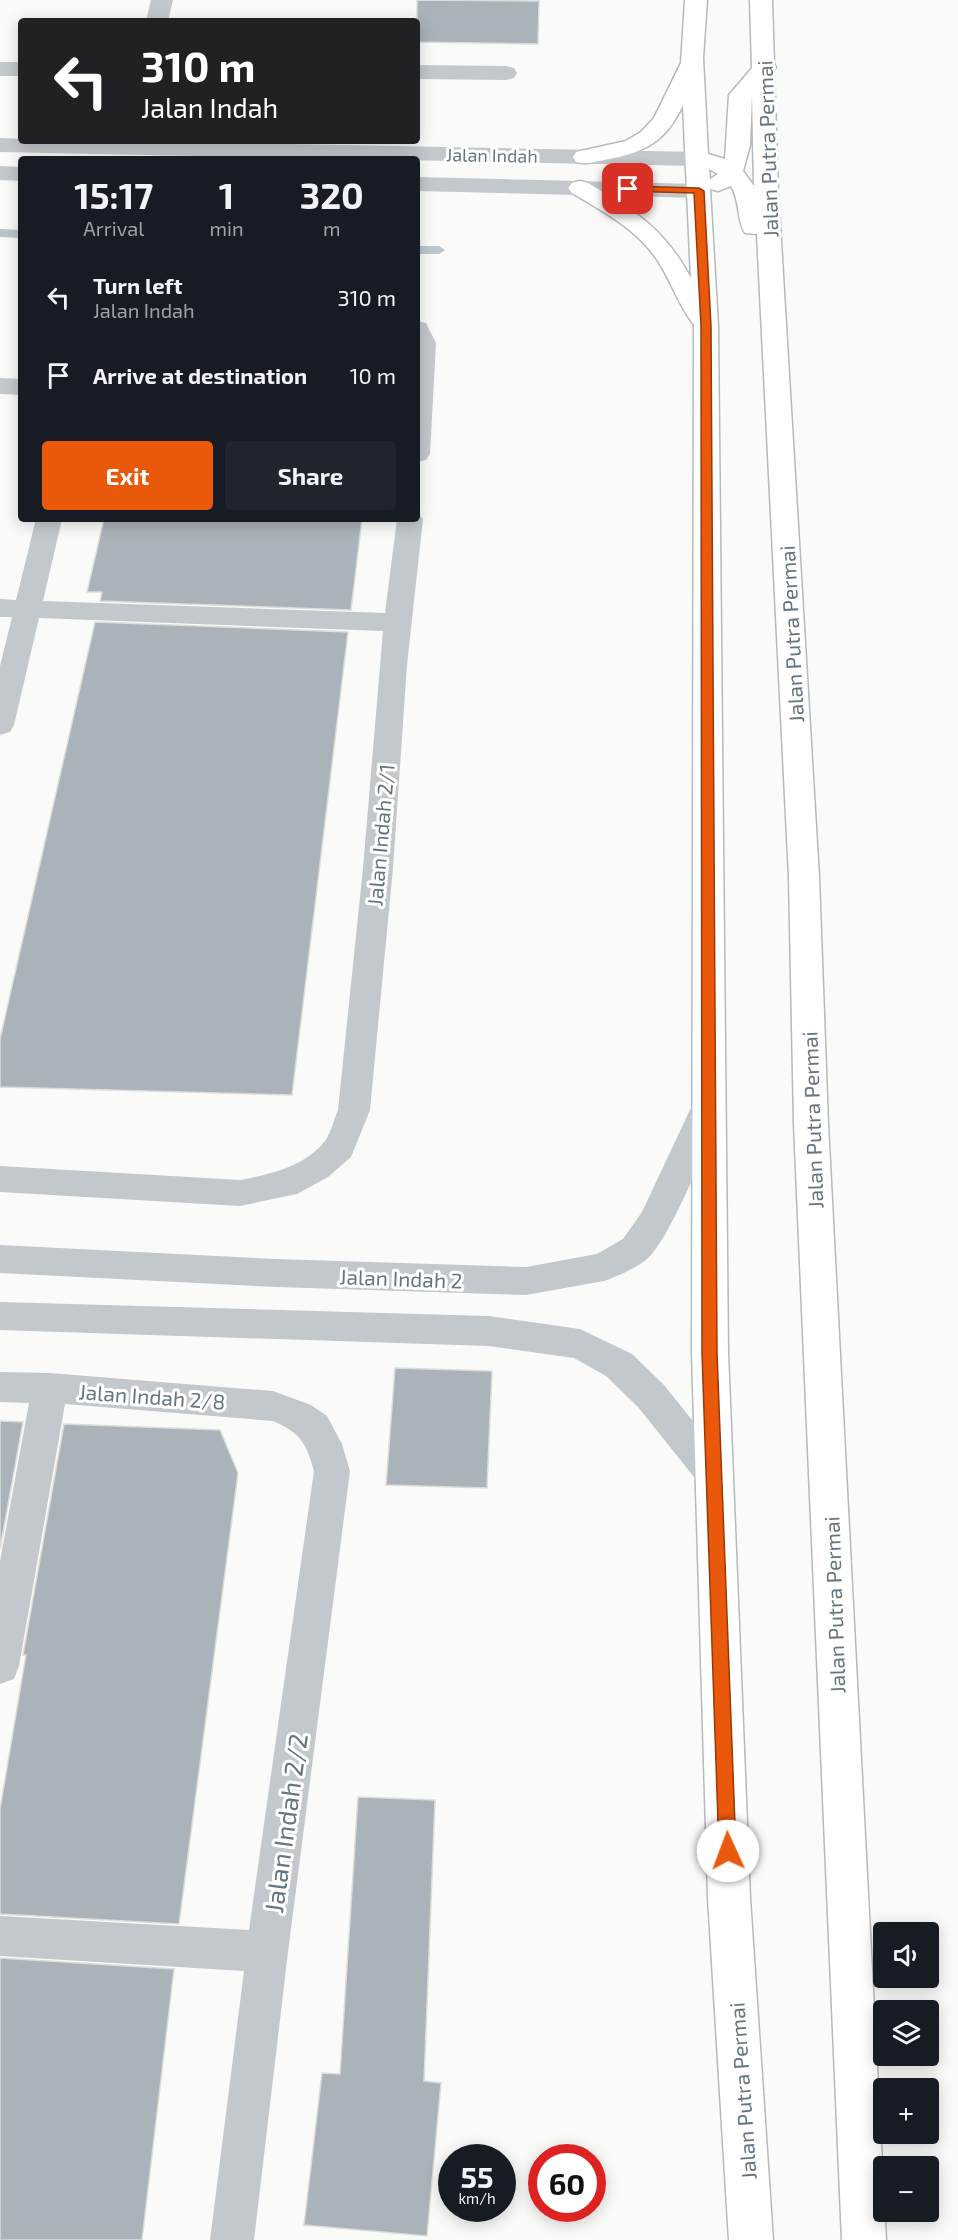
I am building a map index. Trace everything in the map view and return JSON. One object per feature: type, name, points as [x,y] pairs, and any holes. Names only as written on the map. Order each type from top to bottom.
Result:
[{"type":"main road","name":"Jalan Putra Permai","points":[[696,0],[692,58],[706,326],[710,1353],[729,1898],[752,2240]]},
{"type":"main road","name":"Jalan Putra Permai","points":[[762,0],[771,277],[804,877],[811,1124],[864,2240]]},
{"type":"main road","points":[[584,157],[639,143],[655,131],[670,111],[692,58]]},
{"type":"main road","points":[[699,191],[724,182],[732,174],[739,153],[740,95],[765,68]]},
{"type":"main road","points":[[697,159],[715,161],[724,166],[749,192],[753,224],[752,261],[771,277]]},
{"type":"main road","points":[[580,188],[624,214],[644,229],[665,253],[706,326]]},
{"type":"street","points":[[158,18],[162,0]]},
{"type":"street","points":[[0,69],[18,69]]},
{"type":"street","points":[[420,72],[506,73]]},
{"type":"street","name":"Jalan Indah","points":[[0,145],[147,154],[697,159]]},
{"type":"street","points":[[0,173],[18,174]]},
{"type":"street","name":"Jalan Indah","points":[[420,184],[699,191]]},
{"type":"street","points":[[420,334],[424,343],[420,406]]},
{"type":"street","points":[[0,386],[18,387]]},
{"type":"street","points":[[0,725],[48,522]]},
{"type":"street","name":"Jalan Indah 2/1","points":[[0,1179],[240,1193],[285,1185],[316,1168],[339,1148],[354,1110],[378,868],[398,623],[410,522]]},
{"type":"street","points":[[0,608],[398,623]]},
{"type":"street","name":"Jalan Indah 2","points":[[0,1259],[276,1273],[526,1281],[604,1268],[635,1249],[655,1220],[708,1106]]},
{"type":"street","points":[[0,1316],[488,1331],[580,1344],[619,1365],[651,1396],[714,1476]]},
{"type":"street","name":"Jalan Indah 2/8","points":[[0,1387],[50,1388],[240,1402],[273,1406],[303,1416]]},
{"type":"street","points":[[0,1666],[50,1388]]},
{"type":"street","name":"Jalan Indah 2/2","points":[[232,2240],[267,1952],[332,1471],[323,1438],[303,1416]]},
{"type":"street","points":[[0,1936],[267,1952]]},
{"type":"building","points":[[417,0],[539,1],[538,44],[420,42],[420,18],[417,18]]},
{"type":"building","points":[[103,522],[362,522],[351,610],[100,601],[102,592],[87,592]]},
{"type":"building","points":[[95,622],[348,632],[292,1095],[0,1087],[0,1039]]},
{"type":"building","points":[[395,1368],[492,1371],[487,1488],[386,1485]]},
{"type":"building","points":[[0,1421],[23,1422],[0,1549]]},
{"type":"building","points":[[64,1424],[220,1430],[238,1473],[179,1924],[0,1914],[0,1809],[26,1655],[23,1655]]},
{"type":"building","points":[[358,1797],[435,1800],[424,2081],[441,2083],[427,2236],[304,2225],[322,2073],[340,2074]]},
{"type":"building","points":[[0,1958],[174,1969],[142,2240],[0,2240]]},
{"type":"waterway","points":[[0,233],[18,234]]},
{"type":"waterway","points":[[420,250],[439,250]]},
{"type":"route","points":[[628,189],[699,191],[706,326],[710,1353],[728,1851]]}]
